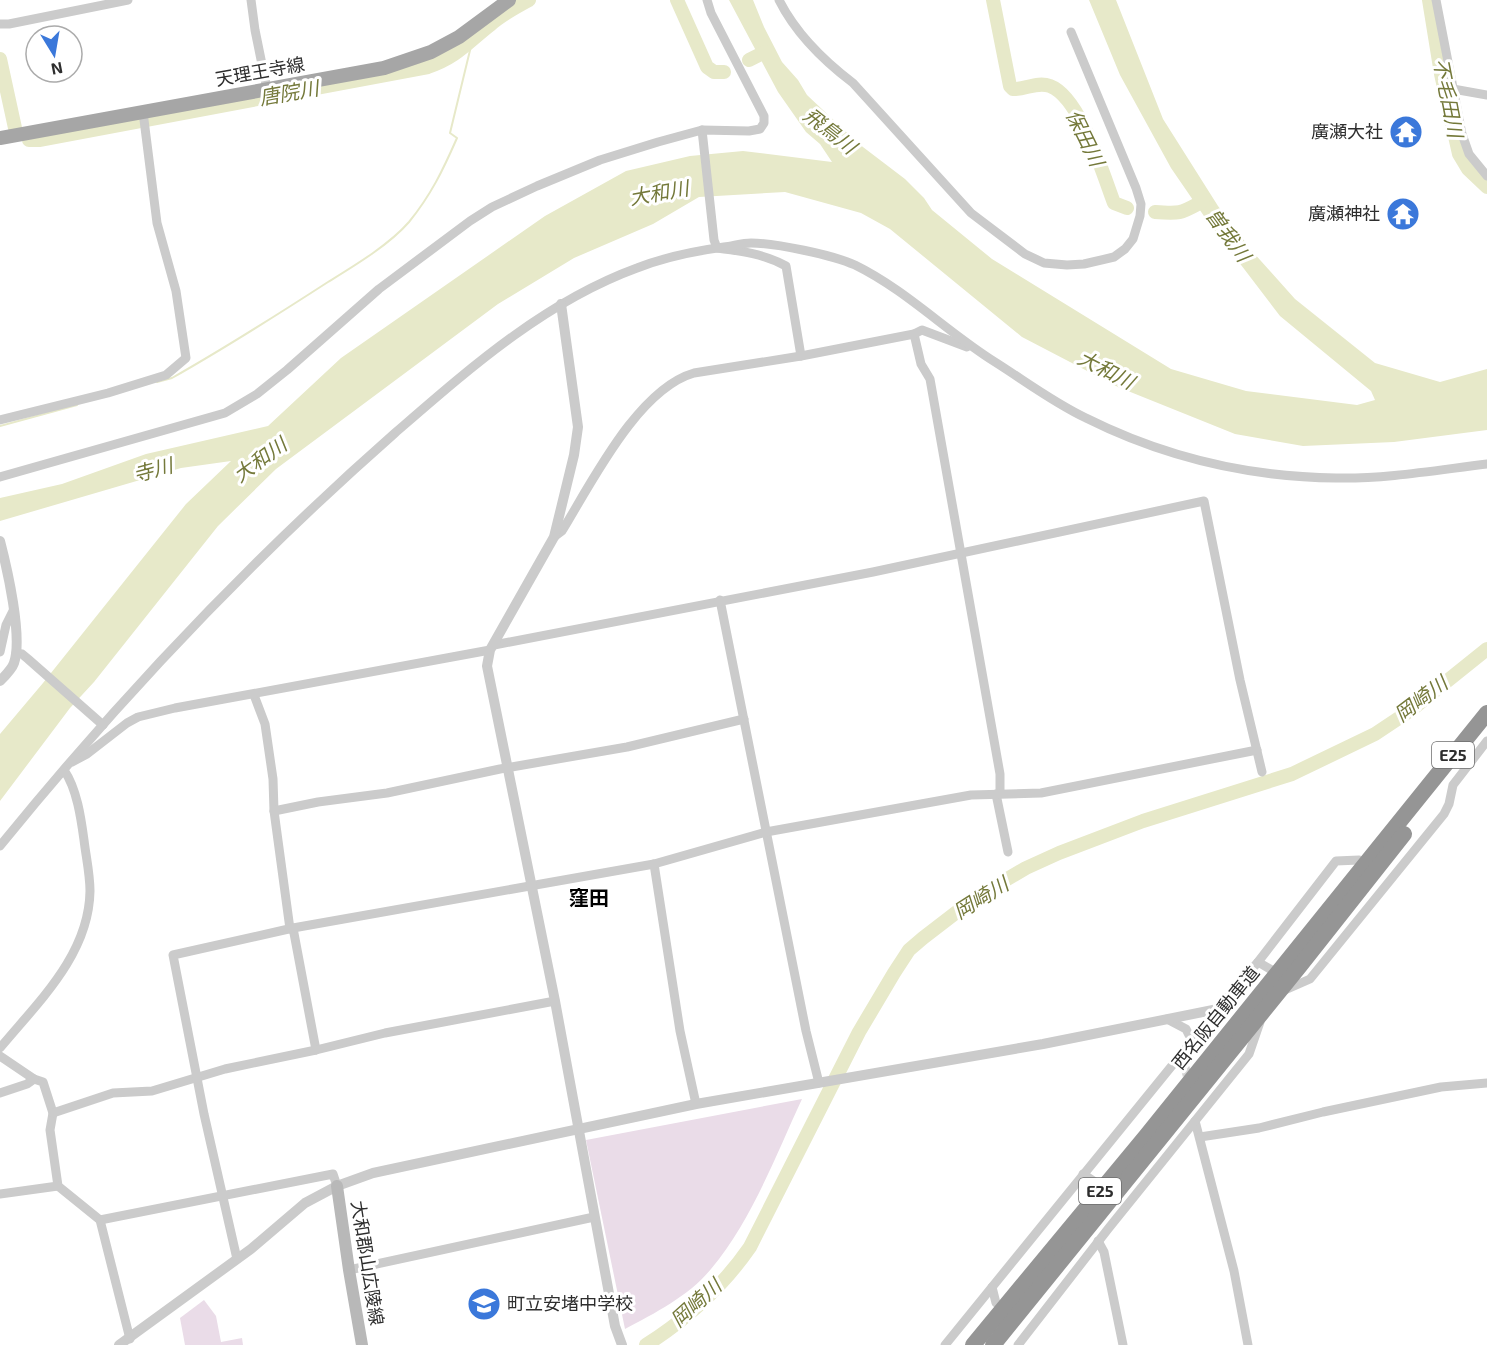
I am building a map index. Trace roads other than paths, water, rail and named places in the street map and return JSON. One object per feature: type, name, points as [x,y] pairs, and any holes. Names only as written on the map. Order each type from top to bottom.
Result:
[{"type":"highway","name":"西名阪自動車道","points":[[973,1345],[1295,962],[1423,801],[1487,713]]},
{"type":"highway","name":"西名阪自動車道","points":[[1423,801],[1487,730]]},
{"type":"highway","name":"西名阪自動車道","points":[[1001,1344],[1232,1039]]},
{"type":"main road","name":"天理王寺線","points":[[0,138],[384,68],[411,61],[459,37],[509,0]]},
{"type":"main road","name":"大和郡山広陵線","points":[[337,1186],[362,1345]]},
{"type":"street","points":[[0,24],[128,0]]},
{"type":"street","points":[[251,0],[267,89]]},
{"type":"street","points":[[0,477],[225,413],[257,394],[288,370],[379,290],[470,221],[492,207],[537,186],[600,159],[702,130],[749,131],[760,129],[764,123],[764,116],[711,13],[707,0]]},
{"type":"street","points":[[779,0],[788,18],[834,69],[853,83],[970,213],[1024,254],[1044,263],[1067,265],[1084,264],[1114,257],[1125,249],[1133,240],[1141,204],[1071,32]]},
{"type":"street","points":[[1436,0],[1462,134],[1469,154],[1487,176]]},
{"type":"street","points":[[1453,89],[1487,95]]},
{"type":"street","points":[[0,420],[108,393],[166,375],[186,357],[176,291],[157,223],[143,112]]},
{"type":"street","points":[[702,130],[716,244]]},
{"type":"street","points":[[0,846],[101,723],[207,611],[297,522],[464,373],[512,336],[561,304],[636,268],[716,244],[751,243],[807,251],[851,263],[885,282],[989,358],[1083,417],[1142,443],[1200,462],[1269,475],[1338,478],[1400,475],[1487,464]]},
{"type":"street","points":[[716,244],[759,255],[786,266],[801,356]]},
{"type":"street","points":[[561,304],[578,427],[573,455],[554,537],[492,647],[488,673],[555,1001],[615,1326],[622,1345]]},
{"type":"street","points":[[554,537],[562,531],[626,428],[665,387],[679,377],[694,372],[801,356],[914,334],[922,330],[989,358]]},
{"type":"street","points":[[914,334],[921,364],[930,378],[962,552],[1000,774],[998,794],[1008,852]]},
{"type":"street","points":[[67,766],[138,717],[175,708],[255,695],[720,600],[873,572],[1204,501],[1239,680],[1262,772]]},
{"type":"street","points":[[0,541],[7,565],[16,653],[13,665],[0,681]]},
{"type":"street","points":[[720,600],[806,1031],[819,1083]]},
{"type":"street","points":[[0,652],[6,625],[13,611]]},
{"type":"street","points":[[16,653],[28,659],[101,723]]},
{"type":"street","points":[[255,695],[265,724],[273,779],[274,812],[292,929],[316,1050]]},
{"type":"street","points":[[274,812],[318,802],[387,793],[500,768],[627,747],[744,719]]},
{"type":"street","points":[[1018,1345],[1098,1241],[1104,1226],[1249,1054],[1261,1020],[1281,993],[1310,979],[1447,809],[1453,785],[1487,741]]},
{"type":"street","points":[[237,1259],[204,1114],[173,955],[292,929],[654,864],[766,832],[971,795],[1041,793],[1257,750]]},
{"type":"street","points":[[0,1048],[65,970],[86,924],[90,891],[81,818],[67,766]]},
{"type":"street","points":[[1400,853],[1414,851]]},
{"type":"street","points":[[945,1345],[1258,962],[1336,861],[1359,860]]},
{"type":"street","points":[[654,864],[680,1031],[696,1104]]},
{"type":"street","points":[[1258,962],[1298,985]]},
{"type":"street","points":[[53,1113],[113,1093],[152,1091],[225,1069],[386,1033],[555,1001]]},
{"type":"street","points":[[120,1345],[237,1259],[305,1203],[354,1179],[392,1168],[696,1104],[1043,1044],[1218,1009]]},
{"type":"street","points":[[1167,1019],[1186,1029],[1190,1036],[1189,1046]]},
{"type":"street","points":[[0,1056],[34,1079],[43,1082],[53,1113],[50,1130],[58,1186],[100,1220],[130,1339]]},
{"type":"street","points":[[1177,1060],[1185,1067]]},
{"type":"street","points":[[0,1093],[27,1084],[34,1079]]},
{"type":"street","points":[[1200,1137],[1259,1128],[1323,1112],[1441,1088],[1487,1083]]},
{"type":"street","points":[[1197,1115],[1200,1137],[1236,1282],[1248,1345]]},
{"type":"street","points":[[100,1220],[333,1174],[337,1186]]},
{"type":"street","points":[[1083,1174],[1095,1182]]},
{"type":"street","points":[[0,1194],[58,1186]]},
{"type":"street","points":[[349,1270],[594,1217]]},
{"type":"street","points":[[1098,1241],[1104,1252],[1123,1345]]},
{"type":"street","points":[[992,1287],[996,1303]]},
{"type":"water","points":[[729,0],[753,0],[782,62],[798,80],[807,95],[859,144],[905,179],[924,198],[932,210],[992,259],[1171,369],[1246,391],[1357,405],[1375,400],[1371,391],[1280,316],[1206,219],[1171,168],[1120,75],[1089,0],[1116,0],[1163,119],[1218,206],[1252,251],[1295,299],[1375,363],[1440,382],[1487,369],[1487,430],[1394,442],[1303,446],[1235,434],[1118,387],[1022,337],[890,229],[861,213],[785,192],[699,197],[653,224],[574,258],[498,304],[276,469],[218,526],[94,682],[70,708],[0,801],[0,734],[186,504],[231,461],[181,468],[0,521],[0,498],[62,484],[146,454],[268,426],[341,358],[545,216],[626,171],[690,156],[743,151],[832,162],[820,144],[806,132],[778,92]]},
{"type":"waterway","name":"唐院川","points":[[29,140],[428,67],[454,54],[499,18],[529,0]]},
{"type":"waterway","name":"唐院川","points":[[677,0],[707,67],[714,72],[724,72]]},
{"type":"waterway","name":"保田川","points":[[993,0],[1010,86],[1018,89],[1045,85],[1061,93],[1081,120],[1114,203],[1127,208]]},
{"type":"waterway","name":"不毛田川","points":[[1429,0],[1441,74],[1459,154],[1468,169],[1487,187]]},
{"type":"waterway","points":[[157,382],[172,378],[251,331],[349,269],[401,231],[424,202],[457,138],[450,133],[472,42]]},
{"type":"waterway","name":"唐院川","points":[[749,60],[765,52]]},
{"type":"waterway","name":"唐院川","points":[[0,59],[15,128]]},
{"type":"waterway","name":"保田川","points":[[1155,212],[1181,212],[1203,201]]},
{"type":"waterway","points":[[0,426],[77,405]]},
{"type":"waterway","name":"岡崎川","points":[[646,1345],[703,1301],[750,1247],[859,1032],[909,950],[923,938],[975,898],[1026,868],[1059,853],[1143,821],[1292,774],[1375,734],[1411,710],[1487,649]]},
{"type":"tunnel","points":[[1185,1067],[1189,1083]]},
{"type":"place","name":"廣瀬大社","points":[[1406,132]]},
{"type":"place","name":"廣瀬神社","points":[[1403,214]]},
{"type":"place","name":"町立安堵中学校","points":[[484,1304]]},
{"type":"district","name":"窪田","points":[[589,898]]},
{"type":"water label","name":"飛鳥川","points":[[830,131]]},
{"type":"water label","name":"大和川","points":[[659,193]]},
{"type":"water label","name":"曽我川","points":[[1228,235]]},
{"type":"water label","name":"大和川","points":[[1106,370]]},
{"type":"water label","name":"大和川","points":[[260,460]]},
{"type":"water label","name":"寺川","points":[[153,470]]}]
